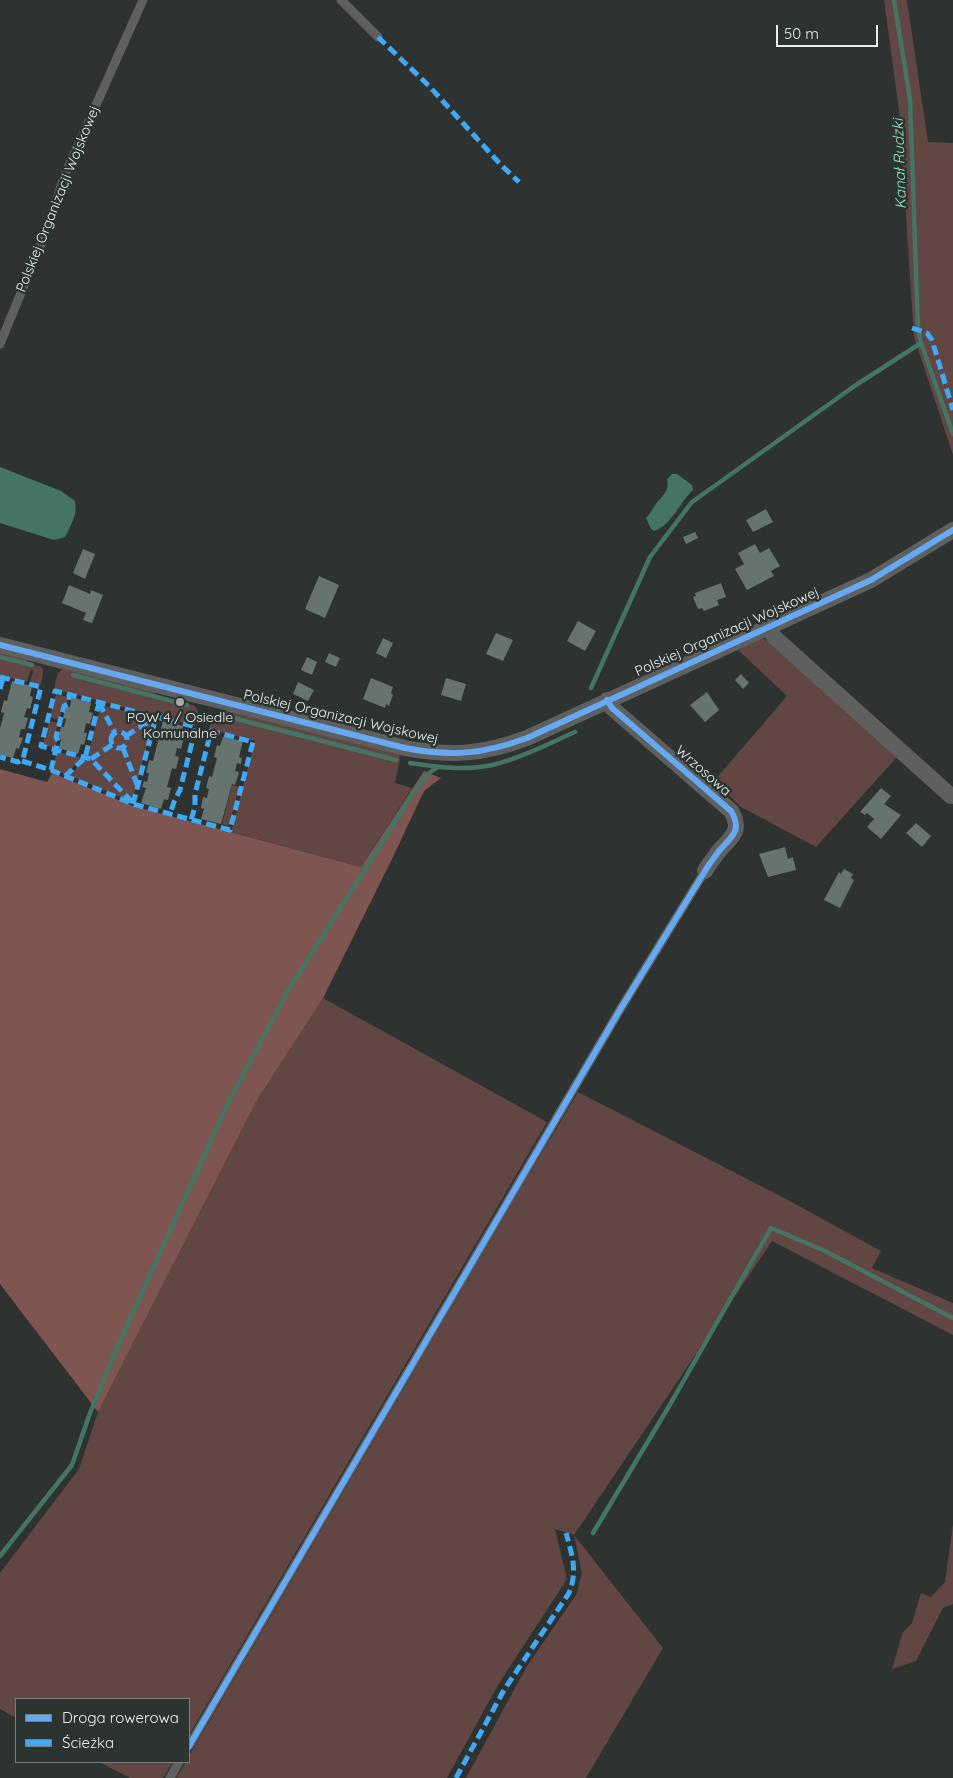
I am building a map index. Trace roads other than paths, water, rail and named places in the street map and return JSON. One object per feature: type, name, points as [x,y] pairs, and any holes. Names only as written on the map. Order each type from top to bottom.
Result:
[{"type":"street","name":"Polskiej Organizacji Wojskowej","points":[[0,645],[383,743],[420,751],[448,754],[475,753],[508,745],[545,731],[607,700],[858,587],[953,530]]},
{"type":"street","name":"Polskiej Organizacji Wojskowej","points":[[768,626],[774,637],[951,796]]},
{"type":"street","name":"Wrzosowa","points":[[607,700],[612,708],[731,811],[736,830],[732,838],[719,851],[705,871]]},
{"type":"lane","name":"Polskiej Organizacji Wojskowej","points":[[0,344],[42,244],[66,172],[143,0]]},
{"type":"lane","points":[[341,0],[378,37]]},
{"type":"lane","points":[[190,1744],[616,1017],[705,871]]},
{"type":"lane","points":[[170,1778],[178,1763]]},
{"type":"waterway","name":"Kanał Rudzki","points":[[894,0],[910,99],[918,328]]},
{"type":"waterway","name":"Kanał Rudzki","points":[[919,333],[953,434]]},
{"type":"waterway","points":[[591,688],[650,557],[692,502],[853,387],[921,343]]},
{"type":"waterway","points":[[0,657],[32,665]]},
{"type":"waterway","points":[[73,675],[187,705]]},
{"type":"waterway","points":[[225,716],[396,760]]},
{"type":"waterway","points":[[410,763],[441,767],[482,767],[524,755],[575,732]]},
{"type":"waterway","points":[[0,1556],[72,1465],[90,1413],[116,1350],[228,1103],[289,989],[416,789],[429,773],[438,767]]},
{"type":"waterway","points":[[593,1533],[668,1408],[771,1228],[823,1250],[953,1318]]},
{"type":"place","name":"POW 4 / Osiedle Komunalne","points":[[180,702]]}]
